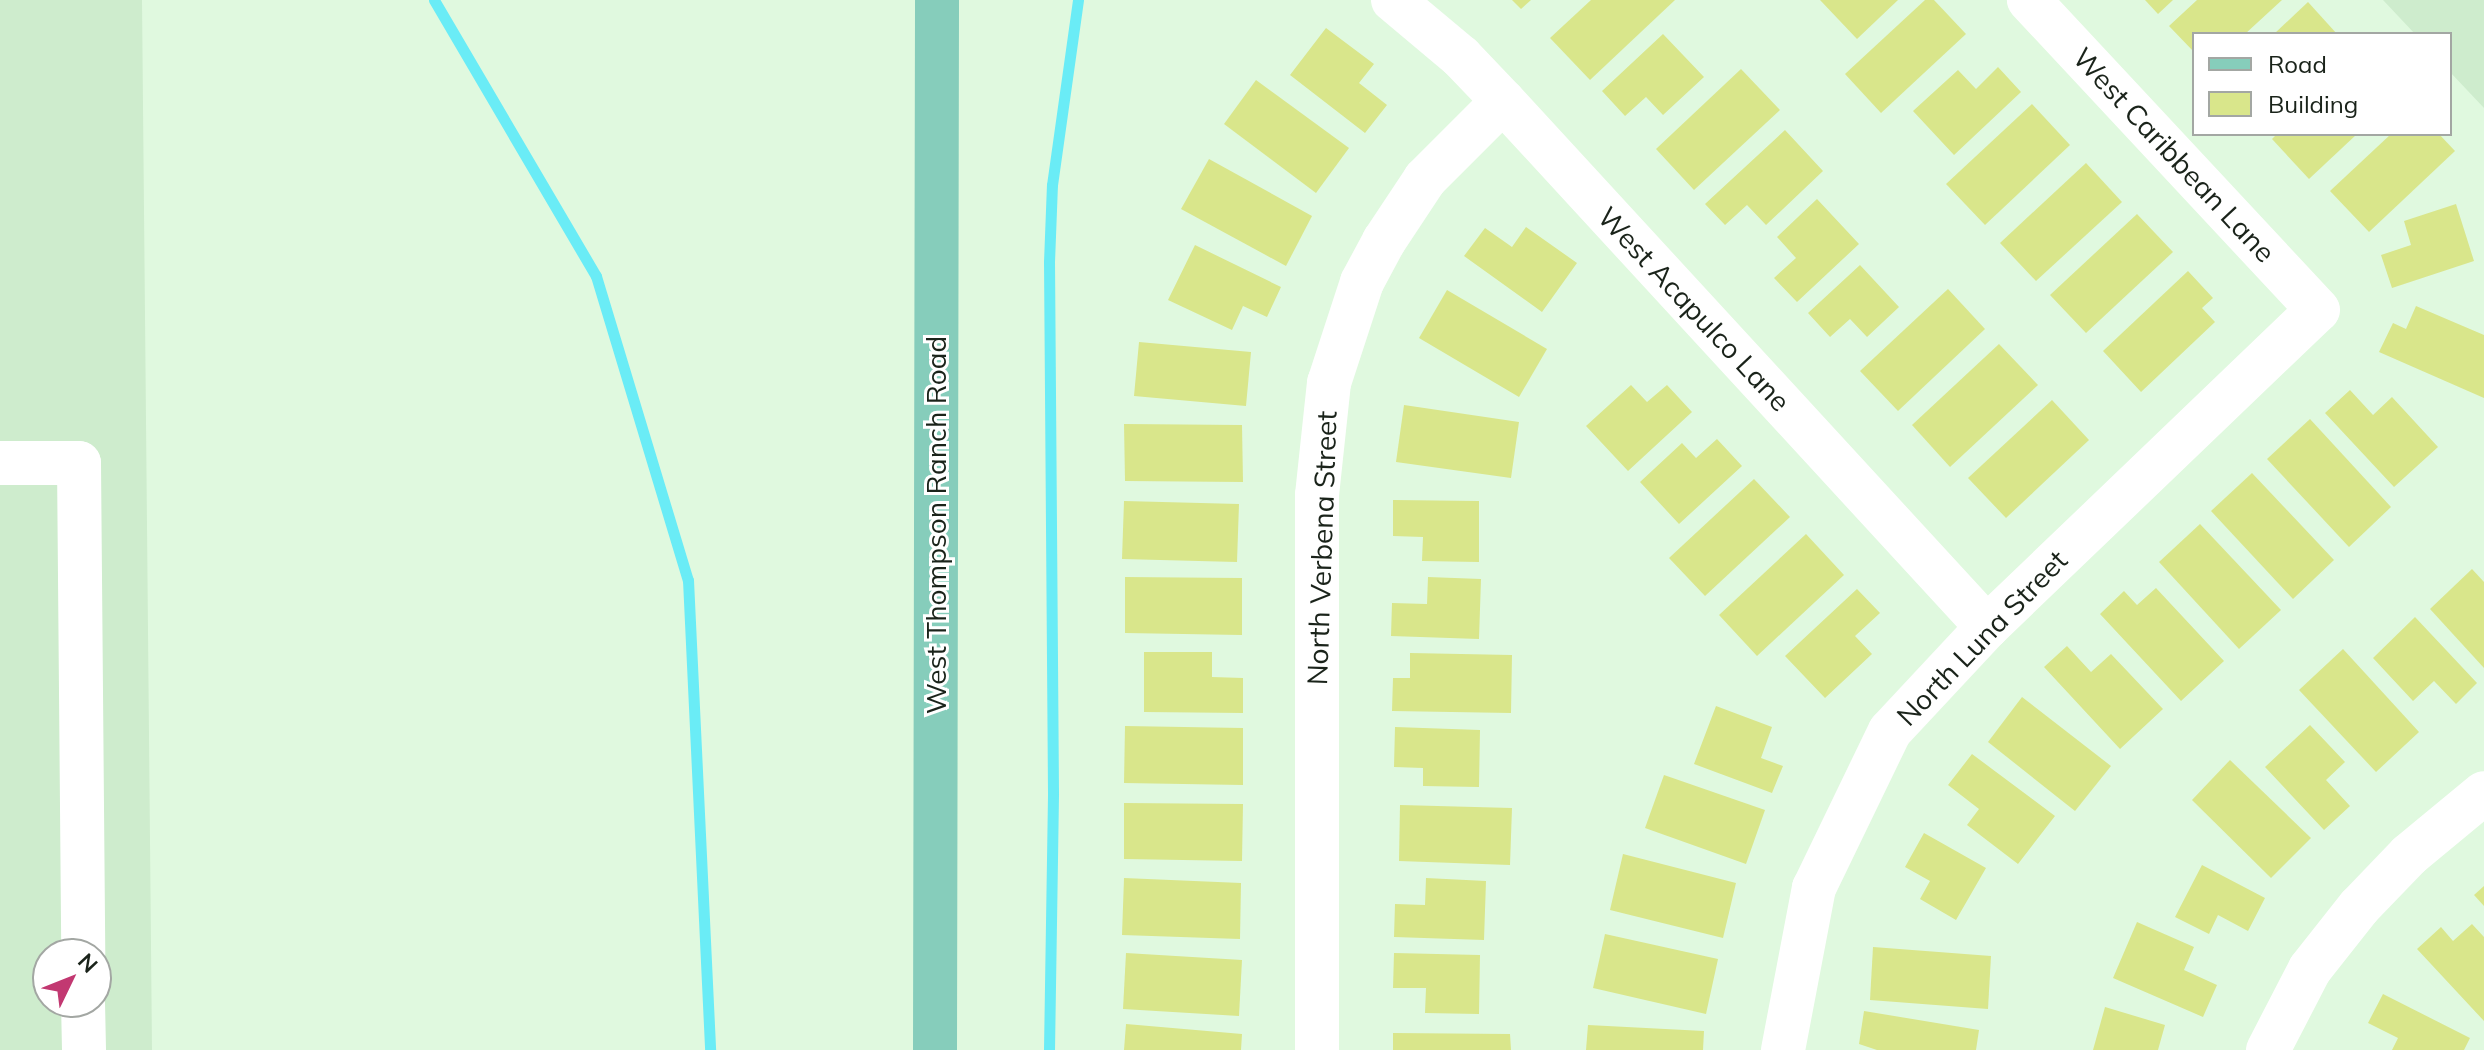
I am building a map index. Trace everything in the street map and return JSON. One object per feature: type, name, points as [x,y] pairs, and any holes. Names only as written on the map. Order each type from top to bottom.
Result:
[{"type":"main road","name":"West Thompson Ranch Road","points":[[935,1050],[937,0]]},
{"type":"street","name":"West Acapulco Lane","points":[[1393,0],[1461,57],[1503,101],[1987,627]]},
{"type":"street","name":"West Caribbean Lane","points":[[2029,0],[2318,310]]},
{"type":"street","name":"North Verbena Street","points":[[1317,1050],[1317,495],[1329,383],[1362,282],[1384,241],[1425,179],[1503,101]]},
{"type":"street","name":"North Luna Street","points":[[1783,1050],[1814,888],[1890,731],[1987,627],[2318,310]]},
{"type":"street","points":[[0,463],[79,463],[83,938]]},
{"type":"street","points":[[2268,1050],[2310,969],[2359,907],[2419,846],[2484,793]]},
{"type":"street","points":[[83,1018],[84,1050]]},
{"type":"shaded area","points":[[0,0],[142,0],[152,1050],[0,1050]]},
{"type":"shaded area","points":[[2383,0],[2484,0],[2484,108],[2452,74],[2452,32],[2413,32]]},
{"type":"building","points":[[1512,0],[1531,0],[1521,9]]},
{"type":"building","points":[[1591,0],[1675,0],[1590,80],[1550,38]]},
{"type":"building","points":[[1820,0],[1898,0],[1857,39]]},
{"type":"building","points":[[1925,0],[1934,0],[1966,34],[1881,113],[1845,74]]},
{"type":"building","points":[[2145,0],[2173,0],[2158,14]]},
{"type":"building","points":[[2197,0],[2282,0],[2247,32],[2192,32],[2192,50],[2169,26]]},
{"type":"building","points":[[2308,2],[2335,32],[2276,32]]},
{"type":"building","points":[[1326,28],[1374,64],[1359,83],[1387,105],[1365,133],[1290,75]]},
{"type":"building","points":[[1663,34],[1704,77],[1663,115],[1646,97],[1625,116],[1602,91]]},
{"type":"building","points":[[1998,67],[2021,92],[1954,155],[1913,111],[1958,70],[1976,89]]},
{"type":"building","points":[[1741,69],[1780,110],[1694,190],[1656,149]]},
{"type":"building","points":[[1256,80],[1349,148],[1316,193],[1224,124]]},
{"type":"building","points":[[2032,104],[2070,145],[1985,225],[1946,184]]},
{"type":"building","points":[[1785,130],[1823,171],[1766,225],[1747,205],[1725,225],[1705,204]]},
{"type":"building","points":[[2275,136],[2355,136],[2309,179],[2272,139]]},
{"type":"building","points":[[2389,136],[2441,136],[2455,151],[2369,232],[2330,191]]},
{"type":"building","points":[[1209,159],[1312,216],[1286,266],[1181,209]]},
{"type":"building","points":[[2086,163],[2122,202],[2036,281],[2000,243]]},
{"type":"building","points":[[1817,199],[1859,244],[1797,302],[1774,278],[1796,258],[1777,237]]},
{"type":"building","points":[[2456,204],[2474,261],[2392,288],[2381,255],[2411,245],[2404,221]]},
{"type":"building","points":[[2137,214],[2173,252],[2086,333],[2050,295]]},
{"type":"building","points":[[1526,227],[1577,263],[1542,312],[1464,256],[1485,228],[1512,247]]},
{"type":"building","points":[[1195,245],[1281,287],[1267,317],[1243,306],[1232,330],[1168,300]]},
{"type":"building","points":[[1860,265],[1899,307],[1867,337],[1850,319],[1830,337],[1808,313]]},
{"type":"building","points":[[2188,271],[2213,298],[2202,308],[2215,322],[2141,392],[2103,351]]},
{"type":"building","points":[[1948,289],[1985,329],[1898,411],[1860,371]]},
{"type":"building","points":[[1447,290],[1547,349],[1519,397],[1419,338]]},
{"type":"building","points":[[2416,306],[2484,335],[2484,398],[2379,352],[2393,323],[2406,329]]},
{"type":"building","points":[[1139,342],[1251,352],[1246,406],[1134,396]]},
{"type":"building","points":[[1999,344],[2038,385],[1950,467],[1912,425]]},
{"type":"building","points":[[1631,385],[1647,402],[1667,385],[1692,412],[1628,471],[1586,426]]},
{"type":"building","points":[[2350,390],[2373,415],[2392,397],[2438,447],[2394,487],[2325,413]]},
{"type":"building","points":[[2052,400],[2089,440],[2006,518],[1968,478]]},
{"type":"building","points":[[1404,405],[1519,422],[1511,478],[1396,462]]},
{"type":"building","points":[[2310,419],[2391,507],[2349,547],[2267,459]]},
{"type":"building","points":[[1124,424],[1242,425],[1243,482],[1125,481]]},
{"type":"building","points":[[1717,439],[1742,466],[1679,524],[1640,482],[1682,443],[1696,458]]},
{"type":"building","points":[[2252,473],[2334,560],[2293,599],[2211,511]]},
{"type":"building","points":[[1754,479],[1790,517],[1705,596],[1669,558]]},
{"type":"building","points":[[1393,500],[1479,501],[1479,562],[1422,561],[1423,537],[1393,536]]},
{"type":"building","points":[[1124,501],[1239,504],[1237,562],[1122,559]]},
{"type":"building","points":[[2200,524],[2281,610],[2239,649],[2159,562]]},
{"type":"building","points":[[1806,534],[1844,575],[1757,656],[1719,615]]},
{"type":"building","points":[[2472,569],[2484,582],[2484,668],[2430,609]]},
{"type":"building","points":[[1125,577],[1242,578],[1242,635],[1125,633]]},
{"type":"building","points":[[1428,577],[1481,579],[1479,639],[1391,636],[1392,603],[1427,604]]},
{"type":"building","points":[[2156,588],[2224,661],[2181,701],[2100,614],[2124,591],[2137,605]]},
{"type":"building","points":[[1857,589],[1880,613],[1855,636],[1872,654],[1825,698],[1785,656]]},
{"type":"building","points":[[2415,617],[2477,683],[2456,704],[2434,681],[2413,701],[2373,658]]},
{"type":"building","points":[[2067,646],[2091,672],[2111,654],[2163,709],[2120,749],[2044,667]]},
{"type":"building","points":[[2343,649],[2419,732],[2376,772],[2299,690]]},
{"type":"building","points":[[1144,652],[1212,652],[1212,677],[1243,678],[1243,713],[1144,712]]},
{"type":"building","points":[[1410,653],[1512,655],[1511,713],[1392,711],[1393,678],[1410,678]]},
{"type":"building","points":[[2022,697],[2111,766],[2075,811],[1988,742]]},
{"type":"building","points":[[1716,706],[1772,727],[1761,758],[1783,766],[1772,793],[1694,764]]},
{"type":"building","points":[[2310,725],[2345,762],[2326,780],[2350,806],[2324,830],[2265,767]]},
{"type":"building","points":[[1125,726],[1243,728],[1243,785],[1124,783]]},
{"type":"building","points":[[1395,727],[1480,730],[1479,787],[1423,786],[1423,768],[1394,767]]},
{"type":"building","points":[[1972,754],[2055,816],[2018,864],[1967,825],[1979,809],[1948,785]]},
{"type":"building","points":[[2230,760],[2311,838],[2271,878],[2192,800]]},
{"type":"building","points":[[1664,775],[1765,810],[1746,864],[1645,828]]},
{"type":"building","points":[[1124,803],[1243,804],[1242,861],[1124,859]]},
{"type":"building","points":[[1400,805],[1512,808],[1510,865],[1399,861]]},
{"type":"building","points":[[1924,833],[1986,868],[1956,920],[1920,899],[1930,881],[1905,867]]},
{"type":"building","points":[[1623,854],[1736,883],[1723,938],[1610,910]]},
{"type":"building","points":[[2202,865],[2265,898],[2248,931],[2218,915],[2209,934],[2175,917]]},
{"type":"building","points":[[1124,878],[1241,883],[1240,939],[1122,935]]},
{"type":"building","points":[[1426,878],[1486,881],[1484,940],[1394,937],[1395,904],[1425,905]]},
{"type":"building","points":[[2484,886],[2484,906],[2474,895]]},
{"type":"building","points":[[2137,922],[2194,947],[2184,970],[2217,985],[2203,1017],[2113,978]]},
{"type":"building","points":[[2472,924],[2484,937],[2484,1021],[2417,949],[2441,927],[2453,941]]},
{"type":"building","points":[[1605,934],[1718,959],[1706,1014],[1593,988]]},
{"type":"building","points":[[1873,947],[1991,956],[1988,1009],[1870,1000]]},
{"type":"building","points":[[1126,953],[1242,960],[1239,1016],[1123,1009]]},
{"type":"building","points":[[1394,953],[1480,955],[1479,1014],[1425,1013],[1426,988],[1393,988]]},
{"type":"building","points":[[2383,994],[2470,1038],[2464,1050],[2392,1050],[2398,1038],[2368,1023]]},
{"type":"building","points":[[2105,1007],[2165,1025],[2158,1050],[2093,1050]]},
{"type":"building","points":[[1864,1011],[1979,1030],[1976,1050],[1877,1050],[1859,1044]]},
{"type":"building","points":[[1126,1024],[1242,1034],[1241,1050],[1124,1050]]},
{"type":"building","points":[[1588,1025],[1704,1031],[1703,1050],[1586,1050]]},
{"type":"building","points":[[1393,1033],[1510,1034],[1511,1050],[1393,1050]]},
{"type":"waterway","points":[[434,0],[596,276],[688,580],[710,1050]]},
{"type":"waterway","points":[[1049,1050],[1053,793],[1049,262],[1052,185],[1078,0]]}]
